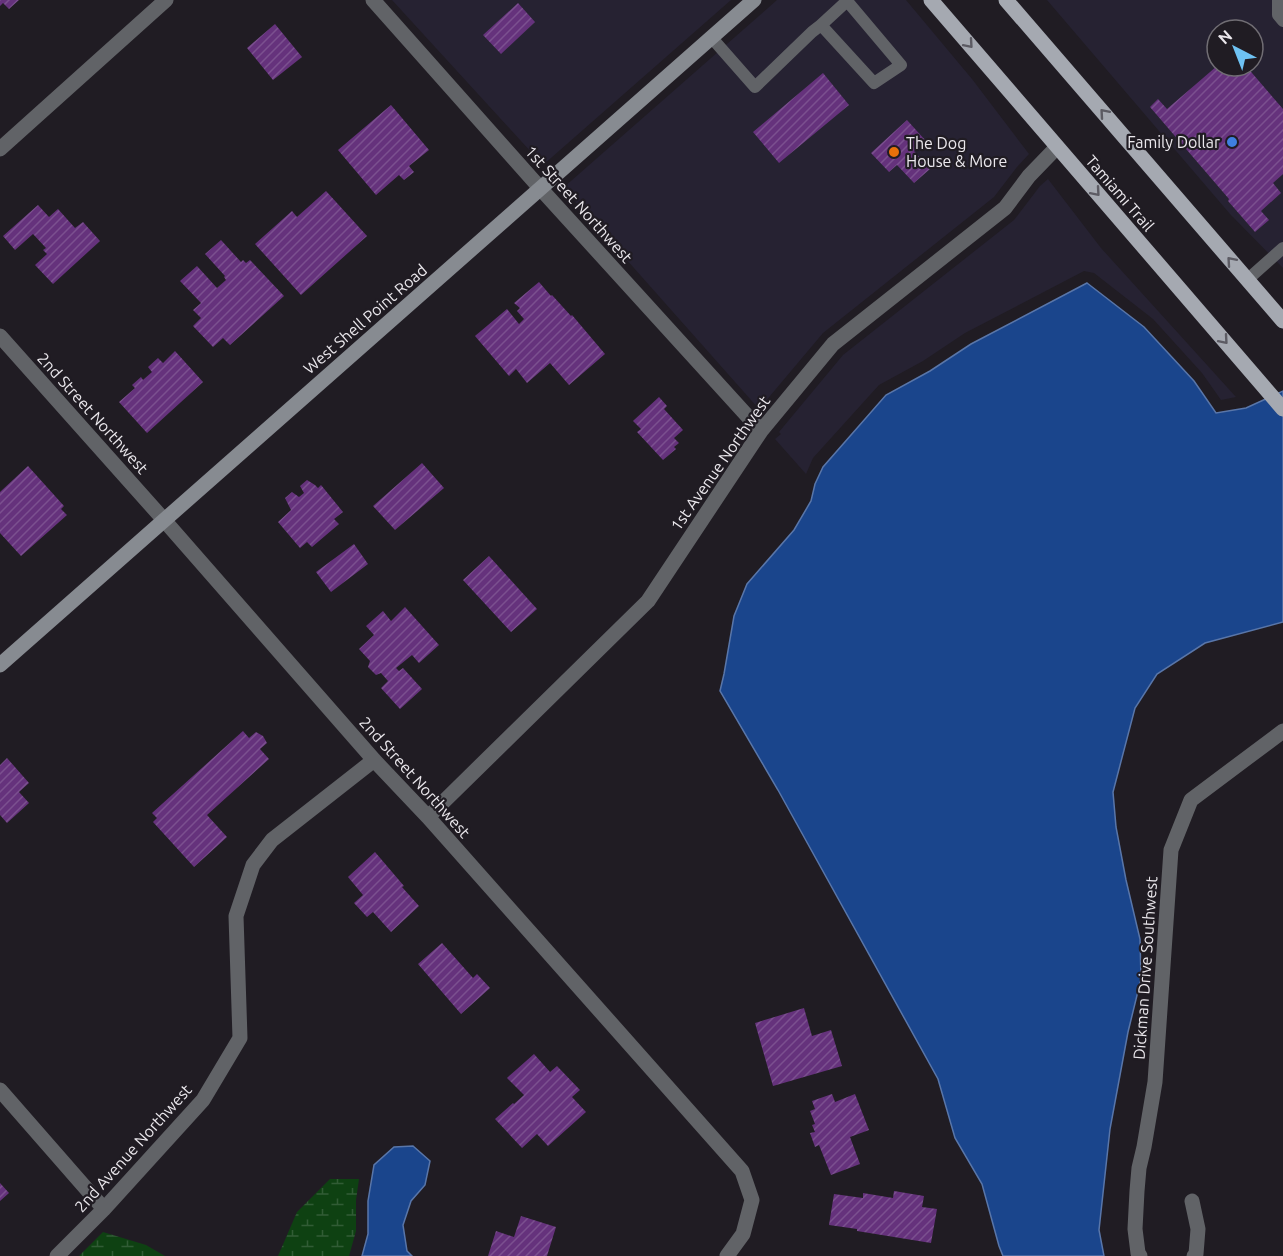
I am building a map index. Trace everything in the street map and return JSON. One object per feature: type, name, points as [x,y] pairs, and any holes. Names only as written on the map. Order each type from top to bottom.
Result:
[{"type":"main road","name":"Tamiami Trail","points":[[931,0],[1283,409]]},
{"type":"main road","points":[[1006,0],[1283,321]]},
{"type":"street","points":[[0,148],[166,0]]},
{"type":"street","name":"1st Street Northwest","points":[[373,0],[760,431]]},
{"type":"street","name":"West Shell Point Road","points":[[0,665],[754,0]]},
{"type":"street","name":"1st Avenue Northwest","points":[[428,817],[648,601],[760,431],[833,344],[1005,208],[1029,176],[1058,147]]},
{"type":"street","name":"2nd Street Northwest","points":[[0,336],[742,1172],[752,1200],[743,1234],[727,1256]]},
{"type":"street","name":"Dickman Drive Southwest","points":[[1140,1256],[1135,1229],[1137,1191],[1155,1082],[1171,850],[1191,800],[1283,731]]},
{"type":"street","name":"2nd Avenue Northwest","points":[[57,1256],[104,1209],[203,1100],[240,1038],[236,916],[253,865],[272,840],[374,760]]},
{"type":"street","points":[[0,1090],[104,1209]]},
{"type":"street","points":[[1192,1201],[1198,1229],[1194,1256]]},
{"type":"lane","points":[[1278,0],[1278,15],[1283,21]]},
{"type":"lane","points":[[711,37],[755,87],[812,32],[847,1],[901,65],[874,83],[821,25]]},
{"type":"lane","points":[[1247,280],[1283,248]]},
{"type":"shaded area","points":[[392,0],[731,0],[543,165]]},
{"type":"shaded area","points":[[777,0],[906,0],[972,79],[1029,154],[994,197],[823,333],[759,409],[563,188]]},
{"type":"shaded area","points":[[1047,0],[1283,0],[1283,268],[1230,214]]},
{"type":"shaded area","points":[[1048,179],[1101,248],[1236,397],[1221,400],[1202,373],[1153,319],[1094,273],[1084,271],[965,333],[923,361],[879,385],[813,458],[806,474],[775,439],[781,434],[779,432],[843,355],[1014,220]]},
{"type":"green space","points":[[330,1179],[359,1179],[356,1231],[349,1256],[278,1256],[297,1212]]},
{"type":"green space","points":[[103,1232],[146,1245],[165,1256],[79,1256]]},
{"type":"water","points":[[1087,283],[1144,327],[1194,381],[1216,413],[1246,408],[1283,391],[1283,622],[1205,643],[1157,674],[1135,708],[1113,792],[1116,827],[1140,939],[1141,979],[1128,1032],[1110,1129],[1099,1230],[1104,1256],[1003,1256],[982,1184],[955,1138],[938,1079],[778,790],[720,691],[734,616],[747,584],[794,530],[811,501],[815,484],[823,467],[886,395],[930,371],[971,344]]},
{"type":"water","points":[[413,1146],[430,1161],[425,1185],[411,1201],[403,1225],[407,1251],[412,1256],[362,1256],[368,1234],[368,1201],[374,1165],[394,1147]]},
{"type":"building","points":[[0,0],[19,0],[9,9],[3,3],[0,6]]},
{"type":"building","points":[[518,3],[535,22],[501,54],[483,35]]},
{"type":"building","points":[[275,24],[302,57],[273,80],[247,48]]},
{"type":"building","points":[[823,73],[849,105],[779,163],[753,132]]},
{"type":"building","name":"Family Dollar","points":[[1205,76],[1256,78],[1283,109],[1283,174],[1273,183],[1281,193],[1261,211],[1269,220],[1255,232],[1150,107],[1158,99],[1167,109]]},
{"type":"building","points":[[391,105],[429,150],[409,166],[414,172],[404,180],[399,175],[376,195],[338,150]]},
{"type":"building","name":"The Dog House & More","points":[[907,120],[925,140],[914,151],[930,169],[914,183],[897,165],[889,172],[871,153]]},
{"type":"building","points":[[326,191],[367,236],[301,295],[255,244],[292,211],[297,217]]},
{"type":"building","points":[[38,205],[49,217],[58,209],[75,228],[83,222],[100,241],[53,284],[35,265],[47,254],[43,250],[46,248],[33,234],[15,250],[3,236]]},
{"type":"building","points":[[221,240],[241,262],[243,260],[246,263],[250,260],[284,296],[230,345],[223,338],[213,347],[193,326],[201,318],[193,310],[201,303],[180,281],[197,266],[217,288],[226,280],[205,254]]},
{"type":"building","points":[[539,282],[572,315],[605,354],[569,385],[550,363],[527,383],[516,369],[509,376],[475,336],[507,309],[519,324],[524,319],[517,311],[520,308],[514,303]]},
{"type":"building","points":[[175,351],[203,382],[147,433],[119,402],[135,388],[132,385],[141,377],[143,380],[152,372],[148,367],[158,358],[163,363]]},
{"type":"building","points":[[659,397],[667,406],[664,409],[683,430],[674,438],[679,443],[674,447],[676,449],[663,460],[637,432],[641,429],[633,421]]},
{"type":"building","points":[[422,463],[444,488],[395,530],[373,506]]},
{"type":"building","points":[[28,466],[64,506],[61,509],[67,515],[21,556],[0,533],[0,492]]},
{"type":"building","points":[[307,480],[318,488],[321,485],[343,512],[334,519],[339,524],[312,547],[307,542],[300,548],[278,522],[291,510],[285,498],[292,492],[299,497],[304,493],[300,486]]},
{"type":"building","points":[[354,544],[368,564],[331,592],[316,572]]},
{"type":"building","points":[[489,556],[537,609],[511,632],[463,580]]},
{"type":"building","points":[[405,607],[439,645],[419,663],[412,655],[396,668],[399,671],[403,668],[422,689],[400,709],[381,688],[388,681],[381,673],[376,675],[368,667],[370,661],[359,649],[374,635],[366,626],[383,611],[391,621]]},
{"type":"building","points":[[243,731],[249,738],[256,732],[263,736],[267,743],[260,749],[269,759],[207,815],[227,837],[194,867],[153,822],[157,818],[152,813]]},
{"type":"building","points":[[7,758],[29,783],[19,792],[29,803],[7,823],[0,815],[0,765]]},
{"type":"building","points":[[375,852],[419,906],[391,932],[373,912],[367,917],[354,903],[363,895],[348,877]]},
{"type":"building","points":[[442,943],[473,978],[477,974],[490,988],[461,1014],[418,964]]},
{"type":"building","points":[[804,1008],[812,1036],[831,1030],[842,1066],[773,1086],[755,1023]]},
{"type":"building","points":[[534,1054],[550,1072],[557,1066],[580,1090],[572,1097],[586,1112],[548,1146],[537,1134],[522,1148],[495,1119],[524,1095],[507,1078]]},
{"type":"building","points":[[832,1094],[835,1102],[855,1094],[869,1130],[850,1137],[860,1164],[831,1175],[819,1145],[815,1147],[810,1133],[815,1132],[812,1125],[815,1124],[810,1111],[815,1109],[812,1101]]},
{"type":"building","points":[[0,1183],[9,1193],[0,1201]]},
{"type":"building","points":[[894,1191],[924,1196],[922,1207],[937,1209],[931,1243],[829,1225],[834,1194],[863,1198],[863,1193],[893,1198]]},
{"type":"building","points":[[521,1216],[556,1227],[547,1256],[488,1256],[496,1231],[514,1237]]},
{"type":"place","name":"Family Dollar","points":[[1232,142]]},
{"type":"place","name":"The Dog House & More","points":[[894,152]]}]
